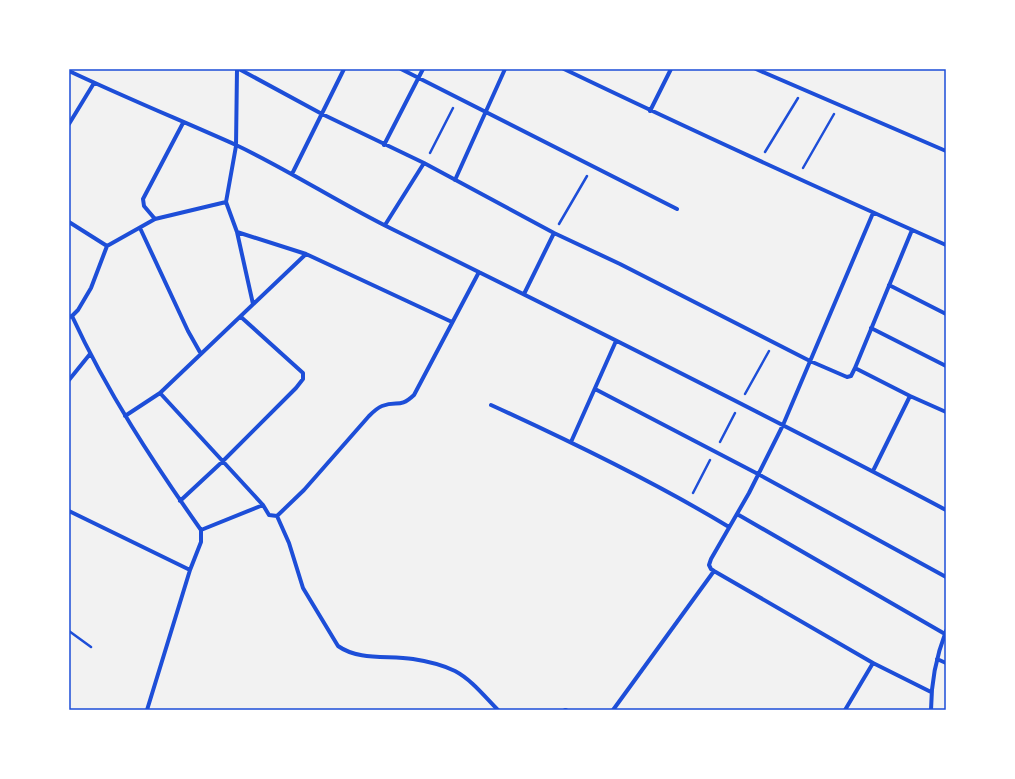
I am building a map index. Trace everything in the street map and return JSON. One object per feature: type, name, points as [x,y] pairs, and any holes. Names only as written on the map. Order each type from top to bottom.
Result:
[{"type":"street","points":[[253,304],[237,232],[226,202],[236,146],[238,69],[322,114],[424,163],[554,233],[620,264],[810,361],[847,377],[851,376],[855,368],[912,230]]},
{"type":"street","points":[[292,174],[344,69]]},
{"type":"street","points":[[401,69],[677,209]]},
{"type":"street","points":[[384,145],[423,69]]},
{"type":"street","points":[[455,180],[505,69]]},
{"type":"street","points":[[564,69],[759,162],[946,246]]},
{"type":"street","points":[[650,111],[671,69]]},
{"type":"street","points":[[756,69],[946,151]]},
{"type":"street","points":[[69,71],[236,146],[292,174],[385,225],[783,425],[946,510]]},
{"type":"street","points":[[69,124],[94,83]]},
{"type":"street","points":[[155,219],[144,206],[143,198],[183,123]]},
{"type":"street","points":[[385,225],[424,163]]},
{"type":"street","points":[[147,710],[190,570],[201,542],[200,530],[125,416],[70,316],[78,310],[91,288],[107,246],[155,219],[226,202]]},
{"type":"street","points":[[873,213],[783,425],[709,565],[710,569],[873,663],[931,692]]},
{"type":"street","points":[[69,222],[107,246]]},
{"type":"street","points":[[140,228],[188,331],[201,354]]},
{"type":"street","points":[[237,232],[306,254],[452,322]]},
{"type":"street","points":[[524,294],[554,233]]},
{"type":"street","points":[[125,416],[160,393],[306,254]]},
{"type":"street","points":[[277,516],[304,490],[369,416],[380,407],[389,404],[401,404],[406,402],[414,395],[479,272]]},
{"type":"street","points":[[889,285],[946,314]]},
{"type":"street","points":[[180,501],[222,462],[296,388],[303,379],[303,373],[241,317]]},
{"type":"street","points":[[871,328],[946,366]]},
{"type":"street","points":[[571,442],[616,341]]},
{"type":"street","points":[[69,380],[90,354]]},
{"type":"street","points":[[855,368],[910,396],[946,412]]},
{"type":"street","points":[[595,389],[758,474],[946,577]]},
{"type":"street","points":[[160,393],[262,505],[269,515],[277,516]]},
{"type":"street","points":[[872,471],[910,396]]},
{"type":"street","points":[[491,405],[571,442],[688,502],[729,527]]},
{"type":"street","points":[[200,530],[262,505]]},
{"type":"street","points":[[69,511],[190,570]]},
{"type":"street","points":[[737,514],[945,633],[933,672],[931,710]]},
{"type":"street","points":[[277,516],[289,543],[303,588],[338,646],[345,651],[362,655],[413,659],[454,671],[469,680],[498,710]]},
{"type":"street","points":[[613,710],[714,571]]},
{"type":"street","points":[[937,659],[946,663]]},
{"type":"street","points":[[845,710],[873,663]]},
{"type":"path","points":[[759,162],[803,89]]},
{"type":"path","points":[[424,163],[458,98]]},
{"type":"path","points":[[797,179],[839,105]]},
{"type":"path","points":[[554,233],[593,166]]},
{"type":"path","points":[[688,502],[774,342]]},
{"type":"path","points":[[69,631],[91,647]]}]
